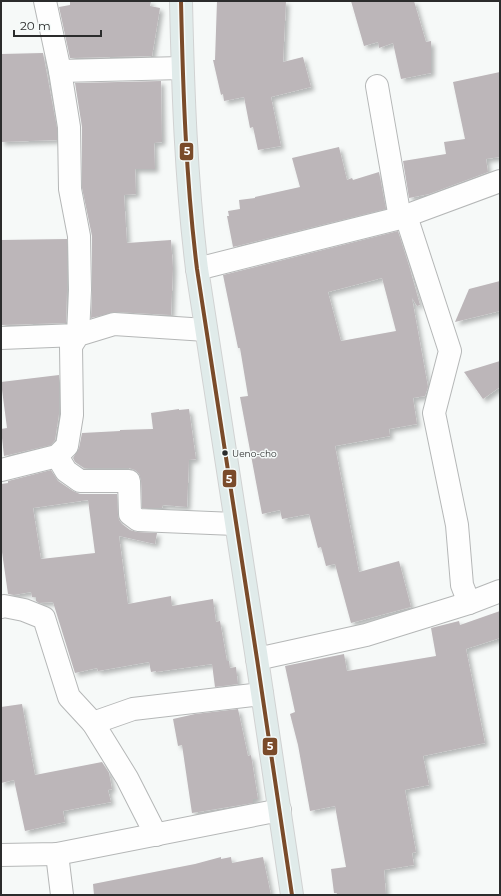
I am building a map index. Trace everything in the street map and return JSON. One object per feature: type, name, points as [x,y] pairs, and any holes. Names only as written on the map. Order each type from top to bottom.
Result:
[{"type":"main road","points":[[181,1],[182,68],[190,210],[197,269],[292,895]]},
{"type":"street","points":[[1,470],[57,456],[67,446],[72,415],[71,346],[78,335],[80,290],[79,236],[70,189],[69,127],[60,71],[45,1]]},
{"type":"street","points":[[60,71],[182,68]]},
{"type":"street","points":[[377,86],[403,217],[450,352],[434,413],[457,525],[462,585],[469,603]]},
{"type":"street","points":[[197,269],[403,217],[500,181]]},
{"type":"street","points":[[1,338],[78,335],[114,324],[206,330]]},
{"type":"street","points":[[57,456],[66,471],[80,481],[129,481],[130,514],[138,520],[235,524]]},
{"type":"street","points":[[257,659],[366,635],[469,603],[500,591]]},
{"type":"street","points":[[2,602],[44,618],[69,697],[93,723],[127,778],[156,834]]},
{"type":"street","points":[[93,723],[133,709],[262,694]]},
{"type":"street","points":[[1,855],[57,854],[280,810]]},
{"type":"street","points":[[57,854],[62,895]]},
{"type":"building","points":[[70,1],[151,1],[150,6],[160,8],[152,56],[70,58],[59,7],[70,5]]},
{"type":"building","points":[[217,1],[286,1],[283,62],[303,57],[311,87],[271,97],[281,146],[258,150],[253,127],[250,128],[244,97],[224,101],[223,94],[221,95],[213,60],[215,60]]},
{"type":"building","points":[[351,1],[414,1],[426,42],[431,41],[431,73],[401,79],[393,43],[379,48],[378,42],[364,46]]},
{"type":"building","points":[[43,53],[57,128],[57,140],[1,142],[1,54]]},
{"type":"building","points":[[500,72],[500,157],[486,159],[488,172],[429,194],[409,198],[403,161],[446,154],[444,142],[465,139],[453,82]]},
{"type":"building","points":[[161,81],[162,142],[154,143],[155,169],[135,169],[136,194],[124,195],[127,243],[171,240],[173,268],[171,315],[115,312],[91,318],[92,236],[82,188],[82,127],[75,83]]},
{"type":"building","points":[[339,147],[347,180],[352,178],[353,180],[379,172],[386,209],[233,247],[227,216],[229,216],[228,211],[240,209],[239,200],[255,198],[300,187],[292,158]]},
{"type":"building","points":[[398,231],[420,305],[417,306],[412,298],[428,387],[425,396],[413,398],[417,424],[389,429],[390,436],[335,446],[359,572],[399,561],[411,607],[351,623],[335,564],[326,566],[321,547],[318,548],[309,514],[282,519],[280,510],[262,514],[240,397],[248,396],[240,348],[238,348],[223,275]],"holes":[[[382,278],[396,331],[341,341],[328,292]]]},
{"type":"building","points":[[67,239],[66,323],[1,325],[1,240]]},
{"type":"building","points":[[500,281],[500,311],[455,322],[469,289]]},
{"type":"building","points":[[500,361],[500,387],[483,399],[464,372]]},
{"type":"building","points":[[59,375],[59,414],[55,440],[51,445],[4,456],[1,429],[7,428],[1,382]]},
{"type":"building","points":[[189,409],[196,459],[189,460],[187,507],[163,505],[162,508],[142,508],[141,480],[139,474],[135,470],[129,468],[84,468],[75,462],[73,458],[79,448],[82,433],[153,429],[151,413]]},
{"type":"building","points":[[51,470],[58,481],[80,494],[117,494],[118,515],[122,524],[130,530],[137,532],[157,533],[155,544],[119,536],[128,604],[171,596],[172,606],[213,599],[216,622],[220,621],[227,661],[229,661],[230,668],[236,667],[238,684],[215,687],[212,664],[151,672],[149,662],[98,671],[97,668],[75,673],[53,602],[39,603],[36,601],[36,597],[32,597],[31,592],[14,595],[8,594],[1,545],[1,484],[8,483],[8,481]],"holes":[[[88,500],[95,553],[41,559],[33,508]]]},
{"type":"building","points":[[500,611],[500,638],[466,649],[485,743],[423,756],[429,785],[405,790],[416,852],[412,853],[414,865],[384,870],[386,895],[337,895],[337,893],[334,893],[331,869],[346,867],[335,806],[310,811],[298,745],[290,714],[295,712],[285,666],[344,654],[347,671],[436,656],[431,628],[459,621],[460,625]]},
{"type":"building","points":[[22,704],[35,775],[102,762],[109,773],[112,789],[108,790],[111,802],[63,811],[65,822],[25,831],[14,780],[1,783],[1,707]]},
{"type":"building","points":[[238,709],[248,756],[251,755],[258,799],[253,799],[253,803],[192,813],[182,745],[178,746],[173,719],[195,714]]},
{"type":"building","points":[[221,857],[221,859],[231,857],[232,863],[263,857],[271,895],[94,895],[93,884],[195,864]]},
{"type":"transit line","name":"5","points":[[181,1],[186,135],[190,202],[197,269],[292,895]]},
{"type":"place","name":"Ueno-cho","points":[[225,453]]}]
